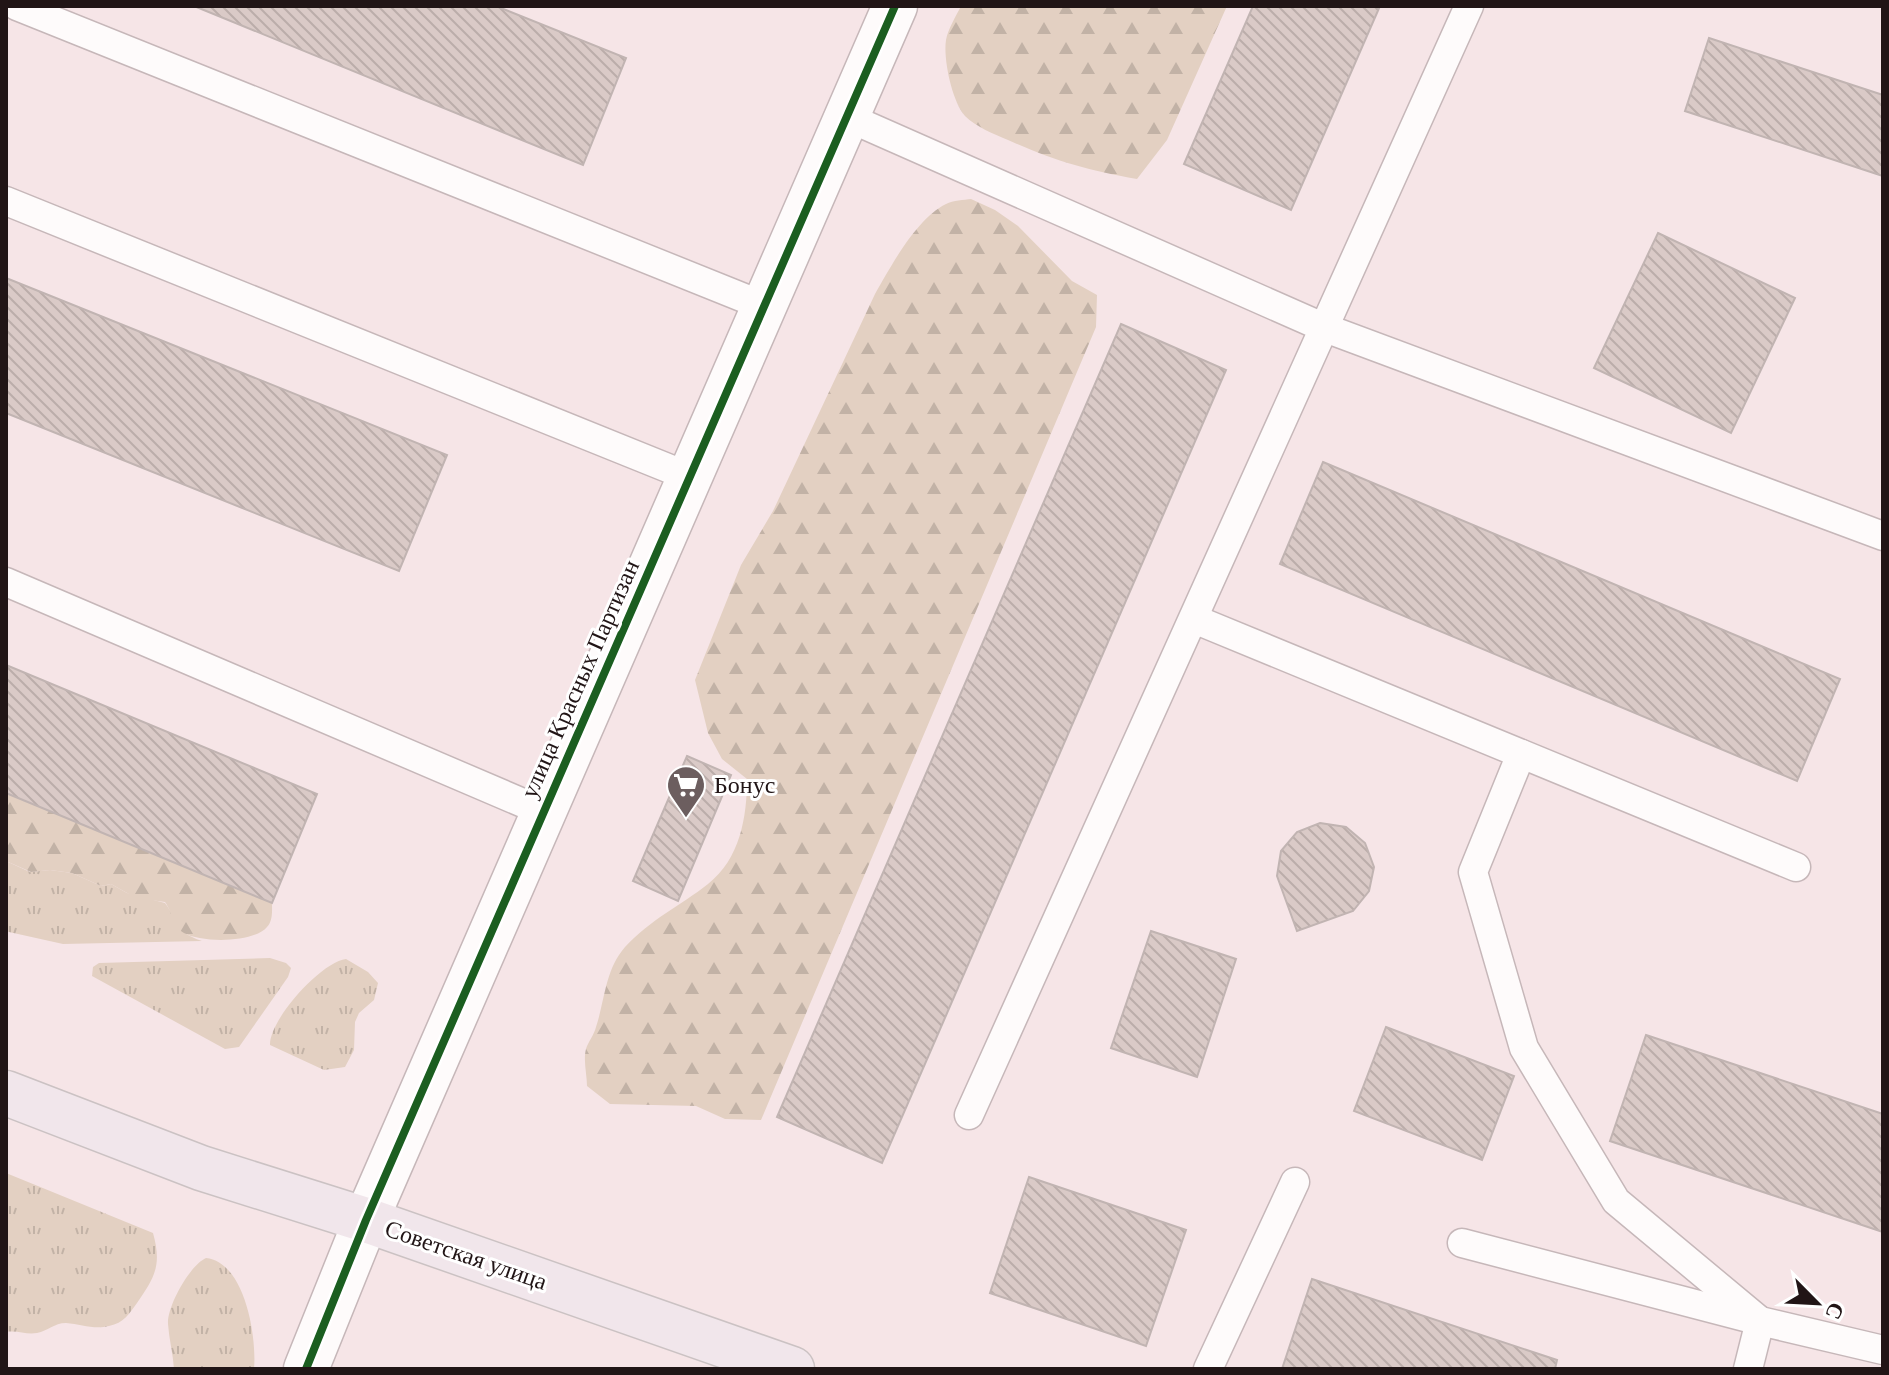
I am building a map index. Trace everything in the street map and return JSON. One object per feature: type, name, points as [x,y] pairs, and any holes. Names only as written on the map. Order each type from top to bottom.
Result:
[{"type":"main road","name":"Советская улица","points":[[6,1093],[201,1168],[366,1220],[792,1369]]},
{"type":"street","name":"улица Красных Партизан","points":[[306,1369],[366,1220],[895,6]]},
{"type":"lane","points":[[6,21],[14,6],[764,306]]},
{"type":"lane","points":[[969,1115],[1469,6]]},
{"type":"lane","points":[[847,117],[1325,328],[1883,536]]},
{"type":"lane","points":[[6,201],[690,477]]},
{"type":"lane","points":[[6,582],[544,812]]},
{"type":"lane","points":[[1194,619],[1796,867]]},
{"type":"lane","points":[[1521,754],[1473,872],[1524,1048],[1616,1201],[1760,1321]]},
{"type":"lane","points":[[1208,1369],[1295,1182]]},
{"type":"lane","points":[[1462,1243],[1883,1350]]},
{"type":"lane","points":[[1748,1369],[1760,1321]]},
{"type":"green space","points":[[961,6],[1227,6],[1167,140],[1137,179],[1041,154],[985,130],[965,116],[952,90],[945,48],[948,31]]},
{"type":"green space","points":[[971,199],[995,210],[1018,226],[1072,281],[1097,295],[1096,327],[761,1120],[725,1119],[696,1106],[610,1104],[587,1086],[585,1058],[613,965],[635,937],[719,874],[734,850],[743,822],[747,779],[722,759],[708,733],[695,680],[741,565],[773,511],[881,283],[924,220],[949,203]]},
{"type":"green space","points":[[6,793],[272,903],[270,922],[260,932],[240,939],[202,939],[184,933],[177,926],[165,902],[136,898],[111,884],[101,886],[72,873],[50,870],[31,872],[6,861]]},
{"type":"green space","points":[[6,861],[30,872],[50,870],[72,873],[101,886],[111,884],[127,893],[165,903],[178,926],[186,934],[202,941],[63,944],[6,931]]},
{"type":"green space","points":[[270,958],[291,968],[288,977],[239,1047],[225,1049],[92,976],[93,967],[99,963]]},
{"type":"green space","points":[[346,959],[368,972],[378,983],[374,1000],[359,1013],[355,1022],[354,1050],[345,1067],[324,1070],[270,1045],[278,1021],[298,994],[323,970]]},
{"type":"green space","points":[[6,1173],[153,1233],[157,1254],[155,1270],[143,1294],[122,1320],[103,1327],[66,1323],[37,1333],[6,1332]]},
{"type":"green space","points":[[206,1258],[219,1263],[239,1286],[250,1321],[254,1369],[174,1369],[168,1324],[171,1307],[187,1277]]},
{"type":"building","points":[[194,6],[496,6],[626,58],[583,165]]},
{"type":"building","points":[[1253,6],[1380,6],[1291,210],[1184,164]]},
{"type":"building","points":[[1709,38],[1883,95],[1883,176],[1685,111]]},
{"type":"building","points":[[1658,233],[1795,298],[1731,433],[1594,368]]},
{"type":"building","points":[[6,278],[447,455],[399,571],[6,413]]},
{"type":"building","points":[[1121,324],[1226,370],[882,1163],[777,1117]]},
{"type":"building","points":[[1323,462],[1840,679],[1797,781],[1280,564]]},
{"type":"building","points":[[6,665],[317,794],[272,903],[6,793]]},
{"type":"building","name":"Бонус","points":[[687,756],[731,775],[678,901],[633,881]]},
{"type":"building","points":[[1320,823],[1346,827],[1365,843],[1374,867],[1369,891],[1353,911],[1297,931],[1277,876],[1281,851],[1297,832]]},
{"type":"building","points":[[1151,931],[1236,959],[1197,1077],[1111,1048]]},
{"type":"building","points":[[1386,1027],[1514,1076],[1482,1160],[1354,1111]]},
{"type":"building","points":[[1646,1035],[1883,1114],[1883,1232],[1610,1141]]},
{"type":"building","points":[[1029,1177],[1186,1230],[1146,1346],[990,1293]]},
{"type":"building","points":[[1312,1279],[1557,1360],[1555,1369],[1282,1369]]},
{"type":"cycle path","points":[[306,1369],[366,1220],[895,6]]},
{"type":"place","name":"Бонус","points":[[686,819]]}]
